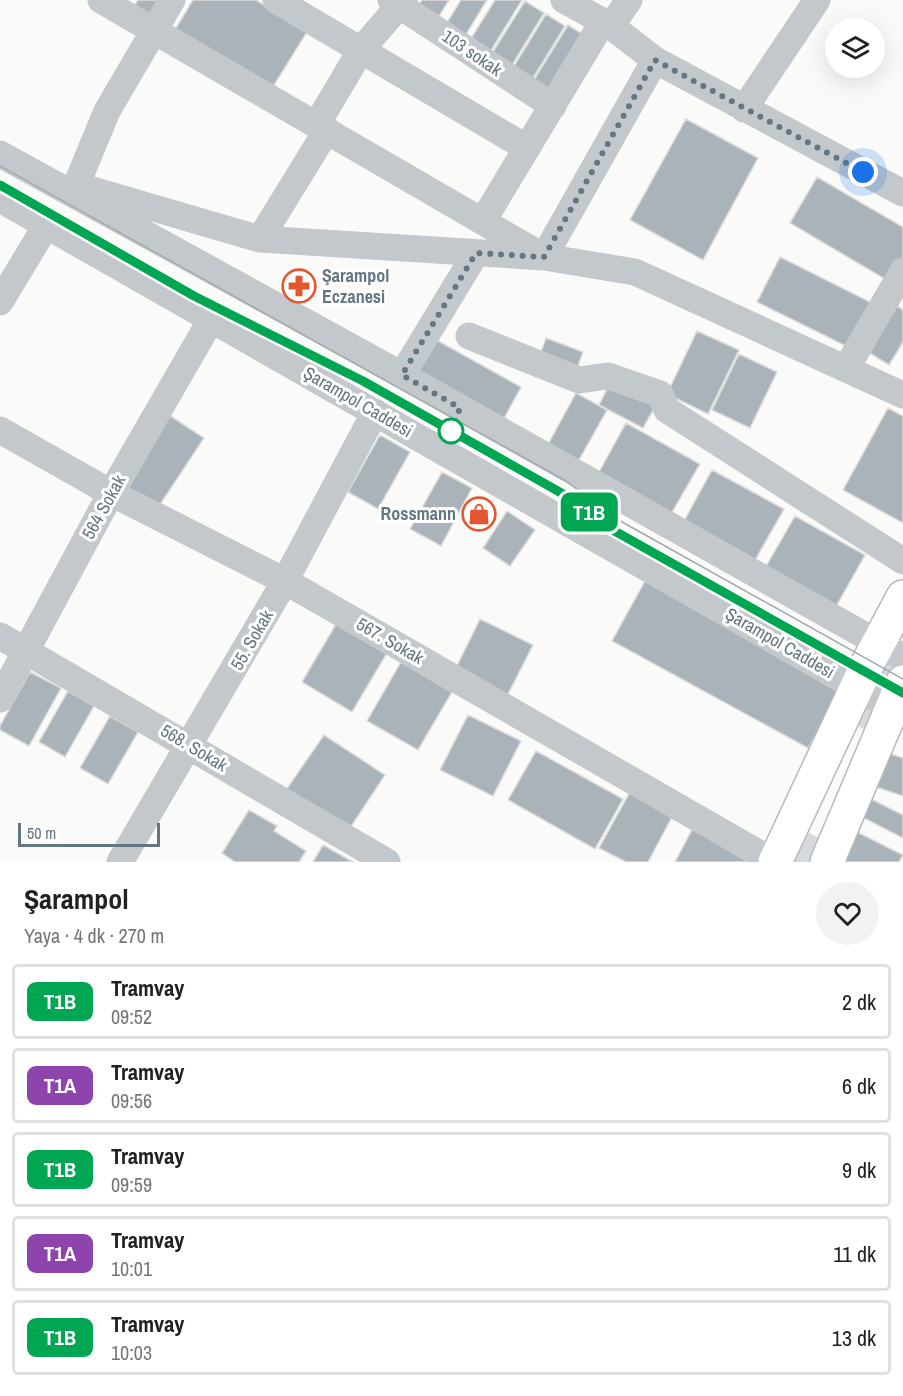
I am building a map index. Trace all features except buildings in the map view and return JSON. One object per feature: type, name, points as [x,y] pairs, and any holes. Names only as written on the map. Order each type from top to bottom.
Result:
[{"type":"main road","points":[[775,862],[857,688],[890,650],[903,597]]},
{"type":"main road","points":[[827,862],[899,702]]},
{"type":"main road","points":[[817,825],[861,730]]},
{"type":"street","points":[[101,0],[544,257]]},
{"type":"street","points":[[76,186],[107,111],[172,0]]},
{"type":"street","points":[[276,0],[528,148]]},
{"type":"street","points":[[564,0],[607,24],[655,60],[903,193]]},
{"type":"street","points":[[483,221],[553,106],[607,24],[629,0]]},
{"type":"street","points":[[744,109],[817,0]]},
{"type":"street","points":[[260,239],[322,127],[361,50],[399,2]]},
{"type":"street","name":"103 sokak","points":[[399,2],[553,106]]},
{"type":"street","points":[[544,257],[655,60]]},
{"type":"street","points":[[11,161],[76,186],[260,239],[544,257],[635,272],[847,367],[903,395]]},
{"type":"street","points":[[11,161],[402,375],[890,650]]},
{"type":"street","name":"Şarampol Caddesi","points":[[0,199],[857,688],[899,702]]},
{"type":"street","points":[[0,302],[47,224]]},
{"type":"street","points":[[402,375],[476,253]]},
{"type":"street","points":[[847,367],[903,271]]},
{"type":"street","name":"564 Sokak","points":[[0,699],[111,493],[212,318]]},
{"type":"street","points":[[469,336],[579,380],[608,375],[660,394],[667,410],[903,561]]},
{"type":"street","name":"55. Sokak","points":[[120,862],[285,581],[375,412]]},
{"type":"street","name":"567. Sokak","points":[[0,430],[111,493],[285,581],[775,862]]},
{"type":"street","name":"568. Sokak","points":[[0,636],[27,649],[387,862]]},
{"type":"tunnel","points":[[856,725],[903,633]]},
{"type":"tunnel","points":[[793,862],[811,822]]},
{"type":"tram line","points":[[0,166],[566,481],[615,518],[903,679]]},
{"type":"tram line","points":[[0,185],[194,296],[363,381],[572,499],[611,529],[903,692]]},
{"type":"tram line","name":"T1B","points":[[0,185],[194,296],[363,381],[572,499],[611,529],[903,693]]},
{"type":"place","name":"Şarampol Eczanesi","points":[[299,286]]},
{"type":"place","name":"Rossmann","points":[[479,514]]},
{"type":"route","points":[[451,431],[460,408],[402,375],[476,253],[544,257],[655,60],[863,172]]}]
